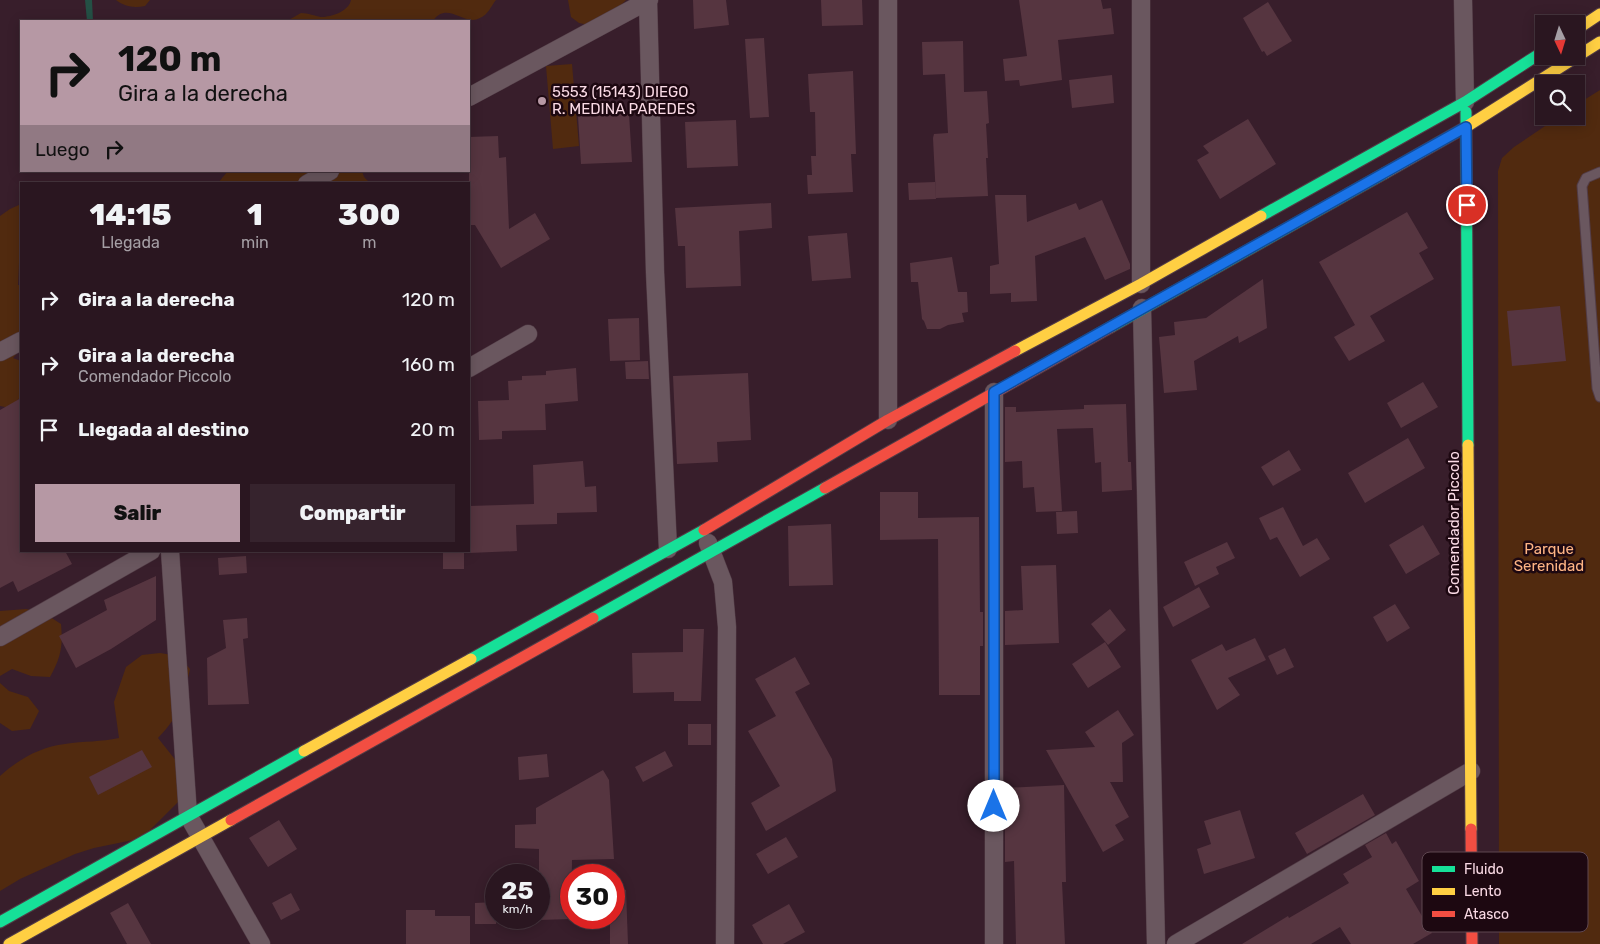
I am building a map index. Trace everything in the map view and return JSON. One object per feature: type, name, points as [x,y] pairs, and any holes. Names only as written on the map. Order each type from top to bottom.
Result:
[{"type":"main road","points":[[1585,24],[1600,14]]},
{"type":"main road","points":[[9,944],[670,573],[713,551],[1466,127],[1600,42]]},
{"type":"main road","points":[[0,922],[188,815],[702,531],[888,420],[1141,284],[1465,102],[1535,57]]},
{"type":"main road","name":"Comendador Piccolo","points":[[1465,102],[1471,852]]},
{"type":"street","points":[[470,96],[649,0],[655,272],[668,549]]},
{"type":"street","points":[[888,0],[888,420]]},
{"type":"street","points":[[1141,0],[1141,284]]},
{"type":"street","points":[[1464,0],[1465,102]]},
{"type":"street","points":[[311,182],[328,172]]},
{"type":"street","points":[[1142,308],[1156,944]]},
{"type":"street","points":[[470,367],[528,334]]},
{"type":"street","points":[[0,352],[20,342]]},
{"type":"street","points":[[994,392],[994,944]]},
{"type":"street","points":[[702,531],[713,551],[724,582],[726,626],[725,944]]},
{"type":"street","points":[[0,637],[149,552]]},
{"type":"street","points":[[170,552],[188,815],[261,944]]},
{"type":"street","points":[[1176,944],[1471,771]]},
{"type":"lane","points":[[1600,172],[1586,178],[1582,186],[1597,388],[1600,397]]},
{"type":"green space","points":[[116,0],[150,0],[145,6],[137,7],[126,6]]},
{"type":"green space","points":[[351,0],[496,0],[485,15],[474,20],[444,13],[438,15],[434,20],[289,20],[301,13],[321,17],[335,15],[350,4]]},
{"type":"green space","points":[[568,0],[626,0],[619,7],[589,25],[579,23],[571,17]]},
{"type":"green space","points":[[572,64],[579,146],[553,149],[546,66]]},
{"type":"green space","name":"Parque Serenidad","points":[[1600,90],[1600,944],[1499,944],[1499,932],[1588,932],[1588,852],[1499,852],[1498,171],[1502,158],[1514,147],[1547,125],[1585,125],[1585,99]]},
{"type":"green space","points":[[227,172],[362,172],[369,182],[219,182]]},
{"type":"green space","points":[[20,204],[18,285],[20,285],[20,350],[13,358],[20,361],[20,397],[11,408],[0,406],[0,216]]},
{"type":"green space","points":[[26,609],[44,613],[61,624],[62,639],[60,651],[57,663],[50,677],[31,676],[12,669],[0,676],[0,611]]},
{"type":"green space","points":[[160,653],[178,656],[190,669],[177,713],[158,738],[181,767],[183,784],[178,802],[150,830],[133,840],[75,854],[20,879],[0,891],[0,776],[22,759],[47,748],[119,738],[114,702],[126,667],[142,655]]},
{"type":"green space","points":[[0,683],[9,691],[28,697],[39,711],[30,729],[12,731],[0,723]]},
{"type":"shaded area","points":[[85,0],[92,0],[93,20],[87,20]]},
{"type":"building","points":[[693,0],[726,0],[729,25],[694,29]]},
{"type":"building","points":[[821,0],[862,0],[863,25],[822,26]]},
{"type":"building","points":[[1019,0],[1101,0],[1103,9],[1111,8],[1114,34],[1058,40],[1062,80],[1020,86],[1019,80],[1005,81],[1003,59],[1027,56]]},
{"type":"building","points":[[1268,2],[1292,41],[1267,56],[1264,51],[1262,52],[1243,18]]},
{"type":"building","points":[[764,38],[769,117],[750,118],[745,39]]},
{"type":"building","points":[[963,41],[964,92],[987,91],[989,123],[986,124],[988,196],[936,198],[933,138],[934,134],[948,133],[945,74],[923,75],[922,42]]},
{"type":"building","points":[[853,71],[856,154],[851,154],[853,192],[808,194],[807,175],[812,175],[811,156],[816,156],[815,112],[810,112],[808,74]]},
{"type":"building","points":[[1112,75],[1114,103],[1072,108],[1069,80]]},
{"type":"building","points":[[629,114],[632,162],[581,164],[578,116]]},
{"type":"building","points":[[1248,119],[1276,164],[1220,199],[1197,160],[1209,153],[1203,146]]},
{"type":"building","points":[[736,120],[738,166],[687,168],[685,122]]},
{"type":"building","points":[[498,136],[499,158],[506,157],[509,229],[535,213],[550,239],[501,268],[475,225],[470,225],[470,137]]},
{"type":"building","points":[[935,182],[936,199],[909,200],[908,183]]},
{"type":"building","points":[[995,195],[1026,195],[1027,222],[1076,203],[1079,210],[1102,200],[1130,264],[1130,269],[1105,280],[1085,237],[1035,256],[1037,301],[1011,302],[1011,293],[990,294],[990,266],[999,264]]},
{"type":"building","points":[[771,203],[772,228],[739,231],[741,286],[686,288],[685,246],[678,246],[675,208]]},
{"type":"building","points":[[1407,212],[1428,248],[1419,253],[1434,279],[1370,316],[1385,341],[1349,361],[1334,337],[1355,325],[1319,262]]},
{"type":"building","points":[[847,233],[851,278],[812,281],[808,236]]},
{"type":"building","points":[[952,257],[958,292],[967,292],[968,312],[962,313],[964,322],[948,325],[940,329],[927,329],[922,319],[918,282],[911,282],[910,263]]},
{"type":"building","points":[[1263,279],[1267,328],[1239,343],[1238,336],[1194,361],[1197,390],[1164,393],[1159,337],[1175,335],[1174,322],[1206,318]]},
{"type":"building","points":[[1560,306],[1566,361],[1512,366],[1507,311]]},
{"type":"building","points":[[639,318],[640,360],[610,361],[608,319]]},
{"type":"building","points":[[648,361],[649,379],[626,379],[625,362]]},
{"type":"building","points":[[576,368],[578,401],[545,404],[546,430],[502,431],[502,439],[479,440],[478,401],[509,400],[508,381],[522,380],[522,376],[546,375],[546,371]]},
{"type":"building","points":[[748,373],[751,440],[717,442],[718,462],[677,464],[673,376]]},
{"type":"building","points":[[1423,382],[1438,407],[1401,428],[1387,403]]},
{"type":"building","points":[[20,399],[20,552],[66,552],[72,564],[18,592],[13,581],[0,588],[0,410]]},
{"type":"building","points":[[1126,404],[1128,462],[1131,462],[1132,490],[1102,492],[1101,462],[1095,463],[1093,428],[1057,429],[1062,511],[1036,512],[1034,487],[1023,488],[1022,461],[1005,462],[1005,407],[1016,407],[1016,412],[1084,409],[1084,405]]},
{"type":"building","points":[[1408,438],[1425,468],[1365,503],[1348,473]]},
{"type":"building","points":[[1289,450],[1301,470],[1273,486],[1261,467]]},
{"type":"building","points":[[583,461],[585,487],[596,486],[597,512],[557,513],[557,524],[516,525],[517,551],[469,553],[470,506],[534,504],[533,465]]},
{"type":"building","points":[[880,492],[918,492],[918,518],[979,517],[980,612],[983,612],[983,646],[980,646],[980,695],[939,695],[938,539],[880,540]]},
{"type":"building","points":[[1283,507],[1303,546],[1317,538],[1330,559],[1300,577],[1277,537],[1270,540],[1259,518]]},
{"type":"building","points":[[1077,511],[1078,533],[1057,534],[1056,512]]},
{"type":"building","points":[[831,524],[833,585],[789,586],[788,526]]},
{"type":"building","points":[[1423,525],[1440,554],[1406,574],[1389,545]]},
{"type":"building","points":[[1227,542],[1235,558],[1216,567],[1219,574],[1195,586],[1184,562]]},
{"type":"building","points":[[443,552],[464,552],[464,569],[443,569]]},
{"type":"building","points":[[246,556],[247,573],[219,575],[218,558]]},
{"type":"building","points":[[1056,565],[1059,643],[1005,645],[1005,611],[1023,610],[1021,566]]},
{"type":"building","points":[[156,576],[156,620],[111,649],[76,668],[59,636],[107,610],[104,600]]},
{"type":"building","points":[[1199,587],[1210,607],[1173,627],[1163,607]]},
{"type":"building","points":[[1395,604],[1410,628],[1387,642],[1373,617]]},
{"type":"building","points":[[1110,609],[1126,630],[1108,645],[1091,624]]},
{"type":"building","points":[[247,618],[248,638],[243,639],[249,704],[208,705],[207,658],[226,648],[223,620]]},
{"type":"building","points":[[683,629],[704,629],[701,701],[674,701],[674,692],[633,693],[632,653],[683,652]]},
{"type":"building","points":[[1255,638],[1266,660],[1228,678],[1240,695],[1217,710],[1191,660],[1222,644],[1226,651]]},
{"type":"building","points":[[1105,642],[1121,667],[1088,688],[1072,664]]},
{"type":"building","points":[[1285,648],[1294,667],[1277,675],[1268,656]]},
{"type":"building","points":[[795,657],[810,684],[795,692],[832,759],[836,791],[766,831],[751,803],[780,786],[748,731],[776,716],[755,679]]},
{"type":"building","points":[[1118,710],[1134,735],[1122,743],[1123,782],[1110,782],[1129,817],[1115,825],[1124,840],[1103,852],[1046,750],[1095,747],[1085,732]]},
{"type":"building","points":[[688,724],[711,724],[711,745],[688,745]]},
{"type":"building","points":[[142,750],[152,767],[98,795],[89,777]]},
{"type":"building","points":[[665,751],[673,766],[643,782],[635,767]]},
{"type":"building","points":[[547,754],[549,777],[519,780],[518,757]]},
{"type":"building","points":[[603,770],[609,780],[614,859],[572,860],[572,864],[560,864],[560,919],[550,920],[550,864],[539,864],[539,849],[515,848],[515,825],[536,824],[536,808]]},
{"type":"building","points":[[1064,785],[1066,882],[1062,882],[1065,944],[1016,944],[1014,861],[1005,862],[1005,788]]},
{"type":"building","points":[[1363,794],[1375,815],[1307,854],[1295,833]]},
{"type":"building","points":[[1240,810],[1255,858],[1204,874],[1197,849],[1211,844],[1204,821]]},
{"type":"building","points":[[279,820],[297,849],[268,867],[249,838]]},
{"type":"building","points":[[1386,833],[1392,844],[1396,841],[1419,881],[1406,889],[1422,916],[1422,932],[1432,933],[1413,944],[1351,944],[1340,927],[1311,944],[1242,944],[1288,916],[1289,918],[1349,883],[1343,874],[1372,857],[1365,845]]},
{"type":"building","points":[[786,837],[798,857],[768,874],[756,854]]},
{"type":"building","points":[[626,890],[628,944],[610,944],[610,929],[625,929]]},
{"type":"building","points":[[291,893],[300,910],[281,920],[272,903]]},
{"type":"building","points":[[128,903],[151,944],[127,944],[110,913]]},
{"type":"building","points":[[475,903],[485,903],[485,924],[475,924]]},
{"type":"building","points":[[789,904],[805,932],[783,944],[763,944],[752,925]]},
{"type":"building","points":[[406,910],[435,910],[435,916],[470,916],[470,944],[406,944]]},
{"type":"traffic: fast","points":[[1261,216],[1465,102],[1535,57]]},
{"type":"traffic: fast","points":[[1466,112],[1468,445]]},
{"type":"traffic: fast","points":[[1111,327],[1385,173]]},
{"type":"traffic: fast","points":[[593,618],[825,488]]},
{"type":"traffic: fast","points":[[471,659],[704,530]]},
{"type":"traffic: fast","points":[[0,922],[304,751]]},
{"type":"traffic: slow","points":[[1585,24],[1600,14]]},
{"type":"traffic: slow","points":[[1385,173],[1466,127],[1600,42]]},
{"type":"traffic: slow","points":[[1015,351],[1141,284],[1261,216]]},
{"type":"traffic: slow","points":[[1468,445],[1471,829]]},
{"type":"traffic: slow","points":[[304,751],[471,659]]},
{"type":"traffic: slow","points":[[9,944],[231,820]]},
{"type":"traffic: jam","points":[[825,488],[1111,327]]},
{"type":"traffic: jam","points":[[704,530],[888,420],[1015,351]]},
{"type":"traffic: jam","points":[[231,820],[593,618]]},
{"type":"traffic: jam","points":[[1471,829],[1471,852]]},
{"type":"traffic: jam","points":[[1472,932],[1472,944]]},
{"type":"place","name":"5553 (15143) DIEGO R. MEDINA PAREDES","points":[[542,101]]},
{"type":"route","points":[[994,806],[994,392],[1466,127],[1467,205]]}]
